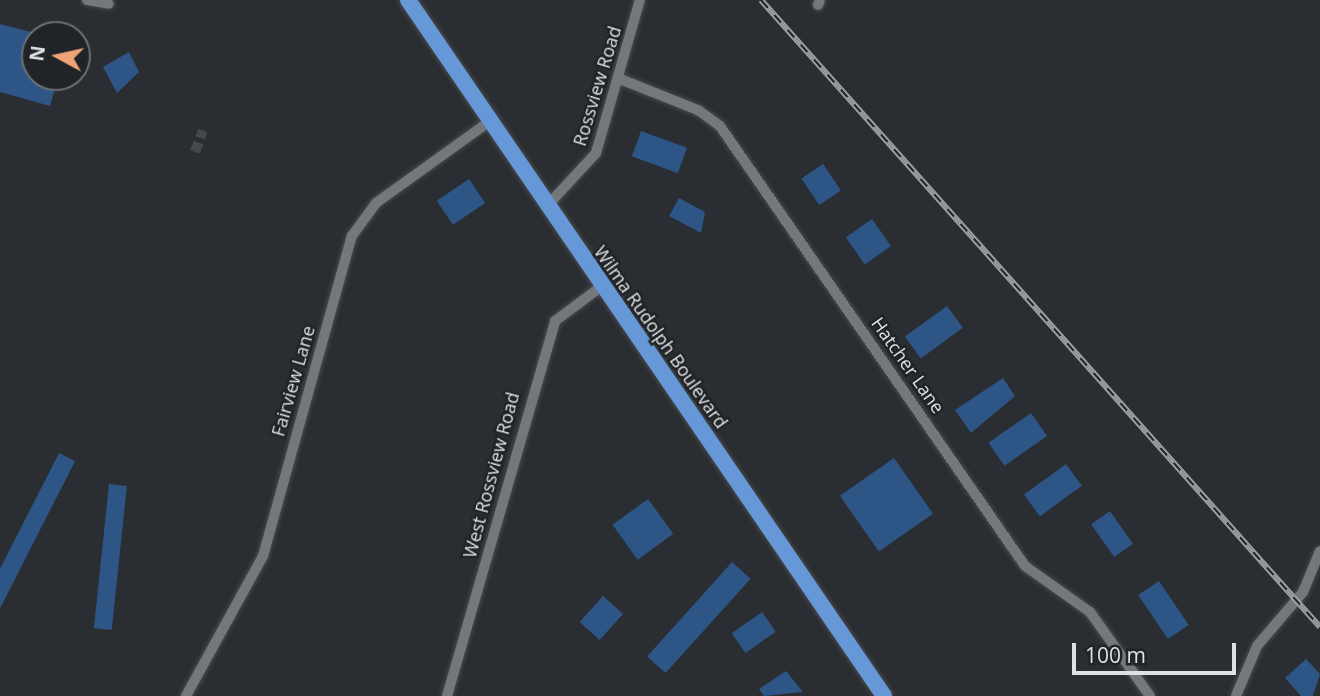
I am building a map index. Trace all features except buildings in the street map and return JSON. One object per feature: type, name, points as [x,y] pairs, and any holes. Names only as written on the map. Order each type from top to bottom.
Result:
[{"type":"highway","name":"Wilma Rudolph Boulevard","points":[[408,0],[884,696]]},
{"type":"street","points":[[88,0],[109,4]]},
{"type":"street","name":"Rossview Road","points":[[547,206],[587,170],[620,79],[640,0]]},
{"type":"street","name":"Hatcher Lane","points":[[620,79],[698,110],[720,126],[1016,553],[1090,612],[1150,696]]},
{"type":"street","name":"Fairview Lane","points":[[186,696],[263,556],[352,236],[376,203],[490,121]]},
{"type":"street","name":"West Rossview Road","points":[[447,696],[555,321],[602,286]]},
{"type":"street","points":[[1236,696],[1257,646],[1303,592],[1320,551]]},
{"type":"tunnel","points":[[195,152],[203,130]]},
{"type":"railway","points":[[761,0],[1320,627]]}]
